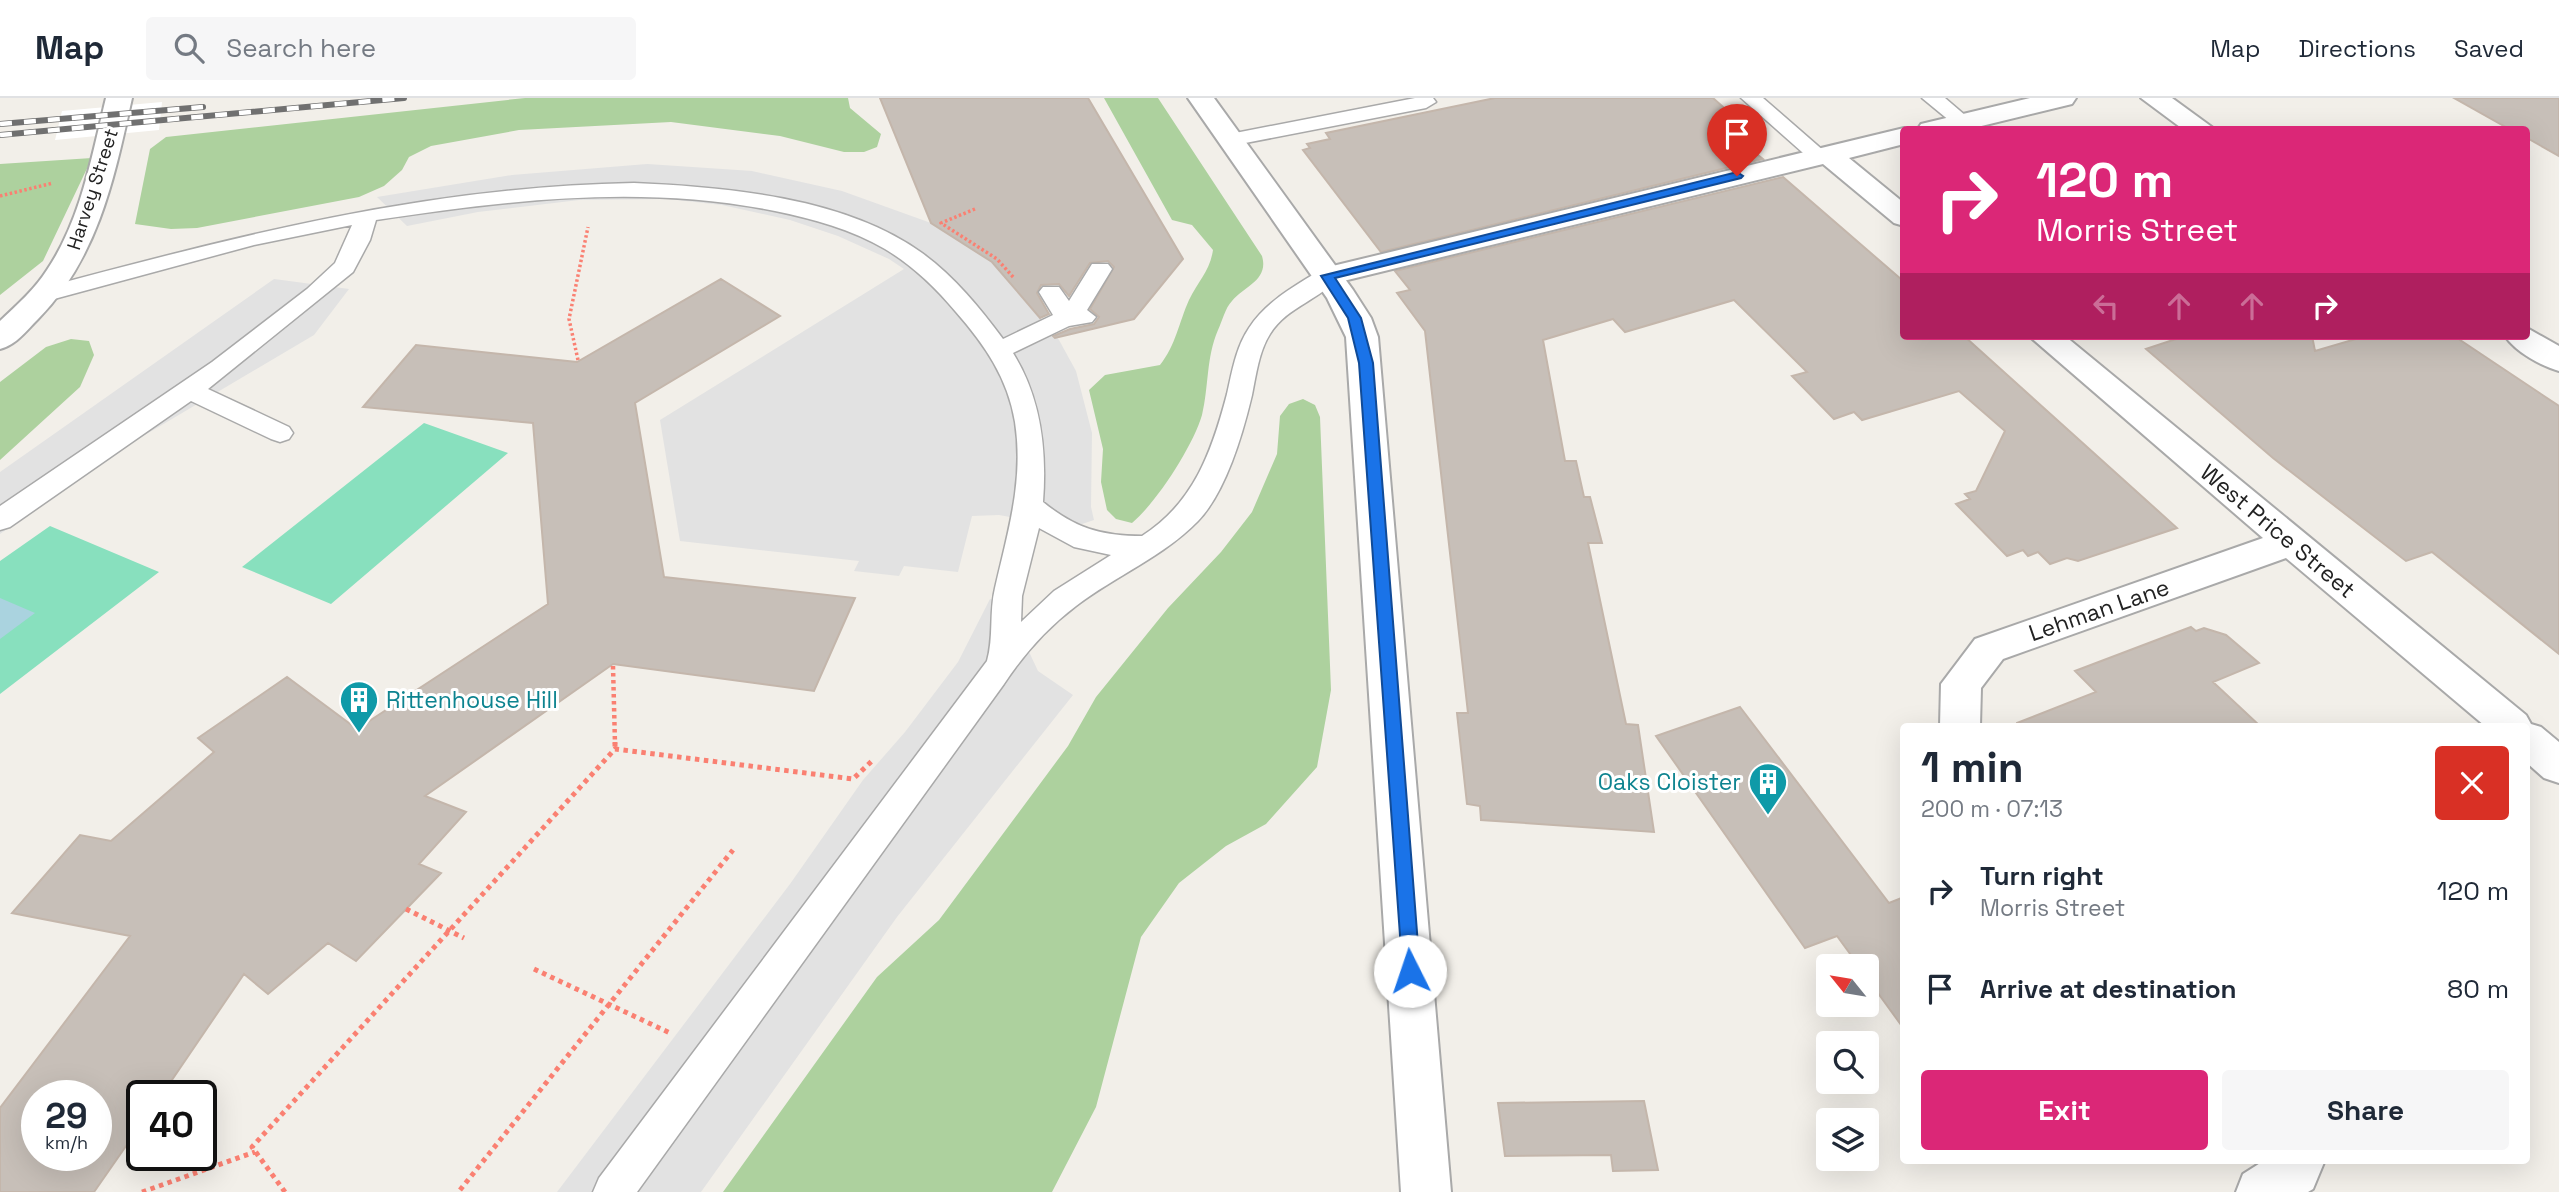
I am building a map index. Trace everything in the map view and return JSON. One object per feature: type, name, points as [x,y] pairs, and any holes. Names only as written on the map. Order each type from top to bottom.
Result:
[{"type":"street","name":"Harvey Street","points":[[0,339],[43,295],[69,259],[81,233],[119,98]]},
{"type":"street","points":[[1201,98],[1355,318],[1366,363],[1426,1192]]},
{"type":"street","points":[[1946,126],[2063,98]]},
{"type":"street","points":[[2154,98],[2197,126]]},
{"type":"street","points":[[1327,276],[1900,137]]},
{"type":"street","points":[[1823,155],[1900,215]]},
{"type":"street","name":"West Price Street","points":[[2050,340],[2508,723]]},
{"type":"street","points":[[2527,340],[2559,361]]},
{"type":"street","name":"Lehman Lane","points":[[1959,723],[1961,684],[1989,649],[2291,542]]},
{"type":"street","points":[[2530,742],[2559,766]]},
{"type":"street","points":[[2261,1192],[2295,1171],[2298,1164]]},
{"type":"lane","points":[[1751,98],[1823,155]]},
{"type":"lane","points":[[1933,98],[1963,122]]},
{"type":"lane","points":[[1230,140],[1426,102]]},
{"type":"lane","points":[[43,295],[251,239],[366,215],[503,196],[620,187],[724,193],[769,202],[852,226],[904,250],[951,290],[1000,349],[1023,393],[1028,422],[1031,507],[1022,551],[1008,590],[1003,657]]},
{"type":"lane","points":[[0,520],[190,390],[315,294],[345,267],[359,240],[366,215]]},
{"type":"lane","points":[[1000,349],[1079,317],[1100,269]]},
{"type":"lane","points":[[613,1192],[981,692],[1003,657],[1064,599],[1178,525],[1190,512],[1212,475],[1233,424],[1248,358],[1259,331],[1283,304],[1327,276]]},
{"type":"lane","points":[[1051,292],[1079,317]]},
{"type":"lane","points":[[190,390],[280,433]]},
{"type":"lane","points":[[1031,507],[1069,537],[1116,547],[1147,546]]},
{"type":"path","points":[[0,196],[58,183]]},
{"type":"path","points":[[975,209],[941,223],[997,259],[1014,278]]},
{"type":"path","points":[[578,360],[569,319],[590,215]]},
{"type":"path","points":[[285,1192],[252,1147],[615,749],[613,666]]},
{"type":"path","points":[[615,749],[853,779],[878,754]]},
{"type":"path","points":[[460,1189],[733,850]]},
{"type":"path","points":[[406,909],[464,938]]},
{"type":"path","points":[[534,970],[675,1036]]},
{"type":"path","points":[[142,1192],[255,1152]]},
{"type":"green space","points":[[525,98],[848,98],[850,108],[881,134],[877,147],[864,152],[844,152],[780,136],[671,122],[519,130],[431,146],[409,157],[402,170],[384,186],[359,197],[197,228],[171,229],[135,224],[150,149],[166,137]]},
{"type":"green space","points":[[1104,98],[1158,98],[1262,256],[1263,264],[1259,277],[1227,307],[1211,351],[1202,415],[1191,442],[1163,488],[1132,523],[1116,519],[1107,510],[1101,482],[1103,449],[1089,390],[1105,375],[1160,365],[1170,349],[1213,250],[1192,225],[1172,220]]},
{"type":"green space","points":[[92,158],[43,261],[0,295],[0,164]]},
{"type":"green space","points":[[71,339],[89,341],[94,355],[80,387],[0,460],[0,382],[46,347]]},
{"type":"green space","points":[[1303,399],[1315,405],[1320,417],[1331,690],[1317,767],[1266,824],[1226,846],[1179,883],[1141,937],[1096,1107],[1052,1192],[723,1192],[877,977],[939,920],[1068,746],[1096,697],[1168,608],[1221,552],[1252,512],[1277,454],[1280,416],[1289,404]]},
{"type":"green space","points":[[424,423],[508,453],[331,604],[242,567]]},
{"type":"green space","points":[[50,526],[159,572],[0,694],[0,561]]},
{"type":"shaded area","points":[[647,164],[752,171],[842,191],[931,223],[992,262],[1059,340],[1076,371],[1092,433],[1091,507],[1094,520],[1070,528],[999,515],[972,516],[958,572],[904,566],[899,576],[854,571],[859,561],[680,541],[660,420],[904,269],[889,259],[838,236],[790,220],[722,205],[668,199],[579,200],[478,212],[407,226],[377,197],[512,175]]},
{"type":"shaded area","points":[[274,279],[349,289],[314,335],[128,445],[0,534],[0,472]]},
{"type":"shaded area","points":[[990,599],[1006,603],[1038,671],[1073,695],[897,917],[701,1192],[557,1192],[790,884],[863,780],[905,732],[958,662]]},
{"type":"water","points":[[0,598],[35,613],[0,639]]},
{"type":"pier","points":[[162,102],[159,130],[55,140],[62,111]]},
{"type":"building","points":[[880,98],[1088,98],[1183,259],[1134,319],[1055,338],[1053,336],[1070,329],[1094,324],[1099,317],[1090,309],[1114,267],[1108,261],[1090,263],[1069,296],[1059,284],[1041,285],[1037,293],[1049,314],[1040,318],[992,262],[931,223]]},
{"type":"building","points":[[1495,98],[1713,98],[1759,139],[1743,143],[1763,159],[1381,252],[1303,150],[1310,148],[1307,144],[1330,139],[1326,133]]},
{"type":"building","points":[[2454,98],[2559,98],[2559,156],[2530,140],[2530,126],[2504,126]]},
{"type":"building","points":[[1783,177],[1900,278],[1900,340],[1968,340],[2177,528],[2078,561],[2067,558],[2050,564],[2038,552],[2028,556],[2023,550],[2007,556],[1956,504],[1970,499],[1965,494],[1976,491],[2005,431],[1959,391],[1862,420],[1854,412],[1834,419],[1792,376],[1807,372],[1734,300],[1625,332],[1613,319],[1543,340],[1565,461],[1576,461],[1584,497],[1590,497],[1602,543],[1588,543],[1626,724],[1638,725],[1654,832],[1481,820],[1480,806],[1467,804],[1457,713],[1468,713],[1425,331],[1397,293],[1410,290],[1395,271]]},
{"type":"building","name":"Rittenhouse Hill","points":[[721,279],[780,316],[635,403],[664,577],[855,598],[814,691],[613,664],[425,796],[466,812],[419,864],[441,873],[356,961],[328,943],[268,994],[244,974],[172,1080],[126,1080],[126,1146],[112,1166],[112,1080],[21,1080],[130,936],[12,913],[80,835],[111,841],[214,752],[198,738],[287,677],[357,729],[548,604],[533,423],[363,407],[416,345],[577,362]]},
{"type":"building","points":[[2173,340],[2313,340],[2315,351],[2352,340],[2460,340],[2559,406],[2559,654],[2432,552],[2406,561],[2273,458],[2146,349]]},
{"type":"building","points":[[2191,627],[2196,631],[2204,628],[2226,635],[2259,663],[2213,682],[2257,723],[2017,723],[2096,692],[2075,671]]},
{"type":"building","name":"Oaks Cloister","points":[[1740,707],[1889,903],[1900,899],[1900,1023],[1880,996],[1880,954],[1850,954],[1837,936],[1805,948],[1656,736]]},
{"type":"building","name":"Rittenhouse Hill","points":[[21,1080],[21,1171],[109,1171],[94,1192],[0,1192],[0,1108]]},
{"type":"building","points":[[1644,1101],[1658,1170],[1613,1171],[1611,1155],[1505,1156],[1498,1103]]},
{"type":"railway","points":[[0,135],[404,98]]},
{"type":"railway","points":[[0,124],[203,107]]},
{"type":"place","name":"Rittenhouse Hill","points":[[359,734]]},
{"type":"place","name":"Oaks Cloister","points":[[1768,816]]},
{"type":"route","points":[[1410,971],[1366,363],[1362,337],[1355,318],[1327,276],[1737,176]]}]
